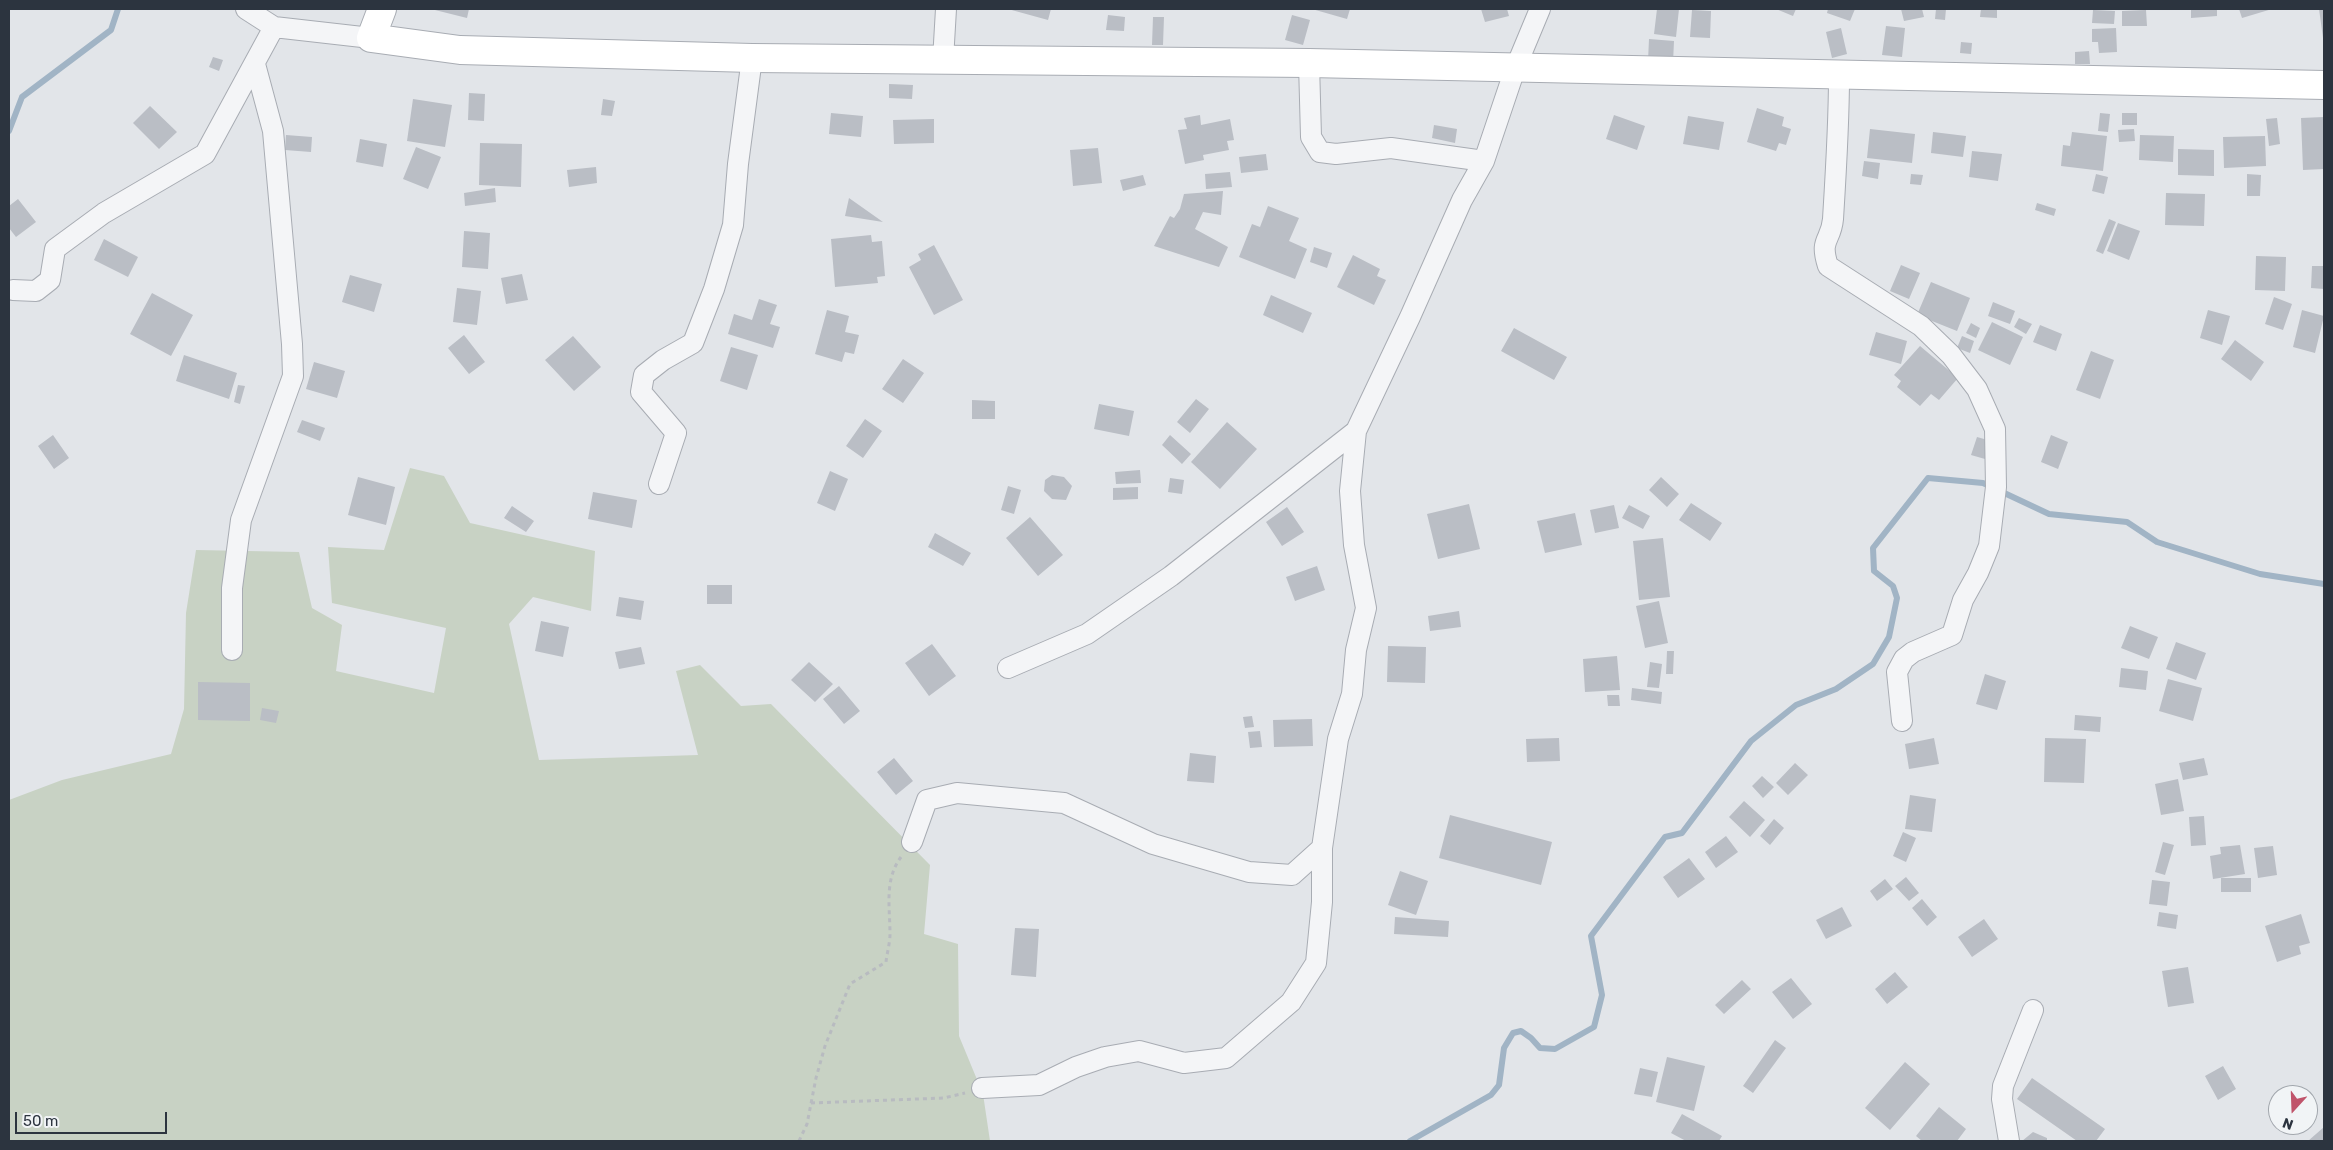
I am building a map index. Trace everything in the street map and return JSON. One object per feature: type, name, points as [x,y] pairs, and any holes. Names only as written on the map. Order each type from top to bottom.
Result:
[{"type":"street","points":[[246,9],[274,27],[460,50],[752,58],[1309,63],[1839,76],[2324,85]]},
{"type":"street","points":[[370,38],[382,9]]},
{"type":"street","points":[[943,60],[946,9]]},
{"type":"street","points":[[982,1088],[1039,1085],[1076,1067],[1105,1057],[1139,1052],[1184,1063],[1226,1058],[1291,1002],[1316,964],[1322,902],[1322,848],[1338,739],[1352,694],[1356,650],[1366,608],[1354,545],[1350,491],[1356,431],[1410,317],[1462,200],[1484,161],[1515,68],[1540,9]]},
{"type":"street","points":[[12,290],[36,291],[50,280],[56,249],[104,213],[205,154],[274,27]]},
{"type":"street","points":[[659,484],[676,433],[641,392],[644,375],[663,360],[693,343],[714,290],[733,225],[738,164],[752,58]]},
{"type":"street","points":[[1309,63],[1311,136],[1320,152],[1336,154],[1391,148],[1484,161]]},
{"type":"street","points":[[232,650],[232,588],[241,520],[293,376],[292,344],[273,131],[255,64]]},
{"type":"street","points":[[1839,76],[1839,127],[1833,222],[1823,250],[1828,266],[1921,326],[1952,355],[1977,389],[1996,429],[1996,487],[1989,546],[1978,574],[1963,600],[1952,635],[1913,652],[1897,672],[1902,721]]},
{"type":"street","points":[[1008,668],[1087,634],[1171,576],[1356,431]]},
{"type":"street","points":[[912,842],[927,800],[957,793],[1064,803],[1153,844],[1249,872],[1292,875],[1322,848]]},
{"type":"street","points":[[2009,1141],[2002,1099],[2003,1086],[2032,1010]]},
{"type":"path","points":[[799,1141],[807,1124],[816,1078],[825,1046],[850,984],[886,962],[890,937],[888,894],[892,869],[912,842]]},
{"type":"path","points":[[811,1103],[944,1098],[982,1088]]},
{"type":"green space","points":[[410,468],[444,476],[470,523],[595,551],[591,611],[533,597],[509,624],[539,760],[698,755],[676,671],[700,665],[741,706],[771,704],[930,865],[924,934],[958,944],[959,1036],[983,1094],[990,1141],[9,1141],[9,800],[62,780],[171,754],[184,709],[186,613],[196,550],[299,552],[312,608],[342,625],[336,671],[434,693],[446,628],[332,603],[328,547],[384,550]]},
{"type":"building","points":[[431,9],[469,9],[467,18]]},
{"type":"building","points":[[1008,9],[1051,9],[1048,20]]},
{"type":"building","points":[[1312,9],[1350,9],[1347,19]]},
{"type":"building","points":[[1481,9],[1507,9],[1509,16],[1485,22]]},
{"type":"building","points":[[1657,9],[1679,9],[1676,37],[1654,34]]},
{"type":"building","points":[[1776,9],[1796,9],[1793,16]]},
{"type":"building","points":[[1828,9],[1855,9],[1850,21],[1827,13]]},
{"type":"building","points":[[1901,9],[1922,9],[1924,17],[1904,21]]},
{"type":"building","points":[[1936,9],[1946,9],[1945,20],[1935,19]]},
{"type":"building","points":[[1981,9],[1997,9],[1997,18],[1980,17]]},
{"type":"building","points":[[2191,9],[2217,9],[2217,16],[2191,18]]},
{"type":"building","points":[[2239,9],[2272,9],[2242,18]]},
{"type":"building","points":[[2319,9],[2324,9],[2324,38],[2323,38]]},
{"type":"building","points":[[1692,10],[1711,11],[1710,38],[1690,37]]},
{"type":"building","points":[[2093,10],[2115,11],[2114,24],[2092,23]]},
{"type":"building","points":[[2146,10],[2147,26],[2122,26],[2122,11]]},
{"type":"building","points":[[1108,15],[1125,17],[1124,31],[1106,30]]},
{"type":"building","points":[[1292,15],[1310,20],[1303,45],[1285,40]]},
{"type":"building","points":[[1153,17],[1164,17],[1163,45],[1152,45]]},
{"type":"building","points":[[1886,26],[1905,28],[1902,57],[1882,55]]},
{"type":"building","points":[[1841,28],[1847,54],[1832,58],[1826,32]]},
{"type":"building","points":[[2116,28],[2117,52],[2099,53],[2098,42],[2092,42],[2092,29]]},
{"type":"building","points":[[1649,39],[1674,41],[1673,63],[1648,61]]},
{"type":"building","points":[[1961,42],[1972,43],[1971,54],[1960,53]]},
{"type":"building","points":[[2089,51],[2090,64],[2075,64],[2075,52]]},
{"type":"building","points":[[213,57],[223,60],[219,71],[209,67]]},
{"type":"building","points":[[889,84],[913,85],[912,99],[889,98]]},
{"type":"building","points":[[469,93],[485,94],[484,121],[468,120]]},
{"type":"building","points":[[413,99],[452,105],[445,147],[407,141]]},
{"type":"building","points":[[603,99],[615,101],[612,116],[601,115]]},
{"type":"building","points":[[150,106],[177,132],[159,149],[133,123]]},
{"type":"building","points":[[1757,108],[1784,117],[1782,126],[1791,129],[1786,145],[1779,143],[1776,151],[1747,142]]},
{"type":"building","points":[[831,113],[863,116],[861,137],[829,134]]},
{"type":"building","points":[[2100,113],[2110,114],[2108,132],[2098,131]]},
{"type":"building","points":[[2122,113],[2137,113],[2137,125],[2122,125]]},
{"type":"building","points":[[1200,115],[1201,125],[1230,119],[1234,140],[1227,141],[1229,150],[1203,155],[1204,160],[1185,164],[1178,130],[1187,129],[1184,118]]},
{"type":"building","points":[[1614,115],[1645,126],[1637,150],[1606,139]]},
{"type":"building","points":[[1688,116],[1724,122],[1719,150],[1683,144]]},
{"type":"building","points":[[2324,117],[2324,169],[2303,170],[2301,118]]},
{"type":"building","points":[[2277,118],[2280,144],[2269,146],[2266,119]]},
{"type":"building","points":[[934,119],[934,143],[894,144],[893,120]]},
{"type":"building","points":[[1434,125],[1457,129],[1455,143],[1432,138]]},
{"type":"building","points":[[1870,129],[1915,134],[1912,163],[1867,158]]},
{"type":"building","points":[[2134,129],[2135,141],[2119,142],[2118,130]]},
{"type":"building","points":[[1933,132],[1966,136],[1963,157],[1931,153]]},
{"type":"building","points":[[2072,132],[2107,136],[2103,171],[2061,166],[2063,145],[2070,146]]},
{"type":"building","points":[[286,135],[312,137],[311,152],[285,150]]},
{"type":"building","points":[[2140,135],[2174,136],[2173,162],[2139,160]]},
{"type":"building","points":[[2265,136],[2266,166],[2224,168],[2223,137]]},
{"type":"building","points":[[360,139],[387,144],[383,167],[356,162]]},
{"type":"building","points":[[480,143],[522,144],[521,187],[479,185]]},
{"type":"building","points":[[416,147],[441,157],[428,189],[403,179]]},
{"type":"building","points":[[1098,148],[1102,183],[1073,186],[1070,150]]},
{"type":"building","points":[[2178,149],[2214,150],[2214,176],[2178,175]]},
{"type":"building","points":[[1972,151],[2002,154],[1998,181],[1969,177]]},
{"type":"building","points":[[1266,154],[1268,170],[1241,173],[1239,157]]},
{"type":"building","points":[[1864,161],[1880,163],[1878,179],[1862,176]]},
{"type":"building","points":[[596,167],[597,183],[569,187],[567,170]]},
{"type":"building","points":[[1230,172],[1232,187],[1206,189],[1205,174]]},
{"type":"building","points":[[1911,174],[1923,175],[1921,185],[1910,184]]},
{"type":"building","points":[[2096,174],[2108,177],[2104,194],[2092,191]]},
{"type":"building","points":[[2247,174],[2261,175],[2260,196],[2247,196]]},
{"type":"building","points":[[1143,175],[1146,185],[1123,191],[1120,180]]},
{"type":"building","points":[[495,188],[496,202],[465,206],[464,193]]},
{"type":"building","points":[[1223,191],[1221,215],[1203,212],[1195,229],[1228,247],[1219,267],[1154,246],[1170,216],[1174,218],[1180,209],[1184,194]]},
{"type":"building","points":[[2166,193],[2205,194],[2204,226],[2165,225]]},
{"type":"building","points":[[849,198],[883,222],[845,216]]},
{"type":"building","points":[[18,199],[36,222],[16,237],[9,228],[9,206]]},
{"type":"building","points":[[2037,203],[2056,209],[2054,216],[2035,210]]},
{"type":"building","points":[[1268,206],[1299,218],[1289,241],[1307,249],[1295,279],[1239,257],[1252,224],[1260,227]]},
{"type":"building","points":[[2109,219],[2116,222],[2103,254],[2096,251]]},
{"type":"building","points":[[2118,223],[2140,231],[2129,260],[2107,251]]},
{"type":"building","points":[[464,231],[490,233],[488,269],[462,267]]},
{"type":"building","points":[[871,235],[872,242],[882,241],[885,276],[877,277],[878,283],[835,287],[831,239]]},
{"type":"building","points":[[104,239],[138,257],[128,277],[94,260]]},
{"type":"building","points":[[934,245],[963,300],[934,315],[909,267],[921,260],[918,254]]},
{"type":"building","points":[[1314,247],[1332,253],[1327,268],[1310,262]]},
{"type":"building","points":[[1353,255],[1380,269],[1377,276],[1386,280],[1374,305],[1337,287]]},
{"type":"building","points":[[2256,256],[2286,257],[2285,291],[2255,290]]},
{"type":"building","points":[[1901,265],[1920,273],[1909,299],[1890,291]]},
{"type":"building","points":[[2312,266],[2324,266],[2324,289],[2311,288]]},
{"type":"building","points":[[522,274],[528,300],[506,304],[501,278]]},
{"type":"building","points":[[350,275],[382,284],[374,312],[342,302]]},
{"type":"building","points":[[1931,282],[1970,298],[1957,331],[1917,315]]},
{"type":"building","points":[[457,288],[481,291],[477,325],[453,322]]},
{"type":"building","points":[[152,293],[193,315],[171,356],[130,334]]},
{"type":"building","points":[[1271,295],[1312,313],[1303,333],[1263,315]]},
{"type":"building","points":[[2274,297],[2292,304],[2283,330],[2265,324]]},
{"type":"building","points":[[759,299],[777,305],[770,324],[780,327],[773,348],[728,334],[734,314],[752,320]]},
{"type":"building","points":[[1993,302],[2015,311],[2010,324],[1988,316]]},
{"type":"building","points":[[827,310],[849,316],[845,332],[859,335],[854,354],[845,352],[842,362],[815,354]]},
{"type":"building","points":[[2208,310],[2230,316],[2222,345],[2200,338]]},
{"type":"building","points":[[2302,310],[2324,316],[2315,353],[2293,347]]},
{"type":"building","points":[[2019,318],[2032,324],[2026,334],[2014,327]]},
{"type":"building","points":[[1992,322],[2023,337],[2010,365],[1978,350]]},
{"type":"building","points":[[1971,323],[1980,328],[1976,338],[1966,333]]},
{"type":"building","points":[[2040,325],[2062,334],[2056,351],[2033,342]]},
{"type":"building","points":[[1514,328],[1567,357],[1554,380],[1501,351]]},
{"type":"building","points":[[1876,332],[1907,341],[1901,364],[1869,355]]},
{"type":"building","points":[[464,335],[485,362],[469,374],[448,348]]},
{"type":"building","points":[[573,336],[601,367],[574,391],[545,360]]},
{"type":"building","points":[[1962,336],[1974,341],[1970,353],[1957,348]]},
{"type":"building","points":[[2235,340],[2264,362],[2251,381],[2221,359]]},
{"type":"building","points":[[1920,346],[1958,378],[1939,400],[1931,394],[1920,406],[1897,387],[1901,381],[1894,375]]},
{"type":"building","points":[[731,347],[758,355],[747,390],[720,381]]},
{"type":"building","points":[[2091,351],[2114,360],[2100,399],[2076,390]]},
{"type":"building","points":[[184,355],[237,373],[229,399],[176,381]]},
{"type":"building","points":[[903,359],[924,373],[903,403],[882,389]]},
{"type":"building","points":[[314,362],[345,371],[337,398],[306,389]]},
{"type":"building","points":[[238,385],[245,386],[240,404],[234,402]]},
{"type":"building","points":[[1196,399],[1209,409],[1190,433],[1177,422]]},
{"type":"building","points":[[972,400],[995,401],[995,419],[972,419]]},
{"type":"building","points":[[1099,404],[1134,411],[1129,436],[1094,429]]},
{"type":"building","points":[[865,419],[882,431],[863,458],[846,446]]},
{"type":"building","points":[[302,420],[325,428],[320,441],[297,432]]},
{"type":"building","points":[[1227,422],[1257,449],[1220,489],[1191,462]]},
{"type":"building","points":[[53,435],[69,458],[54,469],[38,446]]},
{"type":"building","points":[[1170,435],[1191,454],[1182,464],[1162,445]]},
{"type":"building","points":[[2051,435],[2068,442],[2058,469],[2041,462]]},
{"type":"building","points":[[1977,437],[1991,441],[1985,459],[1971,455]]},
{"type":"building","points":[[1140,470],[1141,483],[1116,484],[1115,472]]},
{"type":"building","points":[[830,471],[848,479],[835,511],[817,503]]},
{"type":"building","points":[[1052,475],[1064,477],[1072,486],[1066,500],[1052,499],[1044,491],[1045,480]]},
{"type":"building","points":[[358,477],[395,487],[386,525],[348,515]]},
{"type":"building","points":[[1661,477],[1679,494],[1667,507],[1649,490]]},
{"type":"building","points":[[1170,478],[1184,480],[1182,494],[1168,492]]},
{"type":"building","points":[[1008,486],[1021,490],[1014,514],[1001,510]]},
{"type":"building","points":[[1138,487],[1138,499],[1113,500],[1113,488]]},
{"type":"building","points":[[593,492],[637,500],[632,528],[588,519]]},
{"type":"building","points":[[1691,503],[1722,523],[1710,541],[1679,520]]},
{"type":"building","points":[[1469,504],[1480,549],[1438,559],[1427,514]]},
{"type":"building","points":[[1614,505],[1619,528],[1595,533],[1590,510]]},
{"type":"building","points":[[1629,505],[1650,516],[1643,529],[1622,518]]},
{"type":"building","points":[[512,506],[534,521],[526,532],[504,518]]},
{"type":"building","points":[[1287,507],[1304,532],[1282,546],[1266,522]]},
{"type":"building","points":[[1575,513],[1582,545],[1545,553],[1537,521]]},
{"type":"building","points":[[1030,517],[1063,555],[1038,576],[1006,538]]},
{"type":"building","points":[[935,533],[971,553],[963,566],[928,547]]},
{"type":"building","points":[[1663,538],[1670,597],[1639,600],[1633,541]]},
{"type":"building","points":[[1317,566],[1325,590],[1295,601],[1286,577]]},
{"type":"building","points":[[707,585],[732,585],[732,604],[707,604]]},
{"type":"building","points":[[619,597],[644,601],[641,620],[616,616]]},
{"type":"building","points":[[1659,601],[1668,643],[1645,648],[1636,606]]},
{"type":"building","points":[[1459,611],[1461,627],[1430,631],[1428,616]]},
{"type":"building","points":[[541,621],[569,627],[563,657],[535,651]]},
{"type":"building","points":[[2130,626],[2158,637],[2149,659],[2121,648]]},
{"type":"building","points":[[2176,642],[2206,653],[2196,680],[2166,669]]},
{"type":"building","points":[[932,644],[956,676],[929,696],[905,663]]},
{"type":"building","points":[[1388,646],[1426,647],[1425,683],[1387,682]]},
{"type":"building","points":[[641,647],[645,664],[619,669],[615,652]]},
{"type":"building","points":[[1667,651],[1674,651],[1673,674],[1666,674]]},
{"type":"building","points":[[1617,656],[1620,690],[1585,692],[1583,659]]},
{"type":"building","points":[[809,662],[833,684],[815,702],[791,680]]},
{"type":"building","points":[[1650,662],[1662,664],[1659,688],[1647,687]]},
{"type":"building","points":[[2121,668],[2148,671],[2146,690],[2119,687]]},
{"type":"building","points":[[1985,674],[2006,681],[1997,710],[1976,704]]},
{"type":"building","points":[[2168,679],[2202,688],[2193,721],[2159,711]]},
{"type":"building","points":[[198,682],[250,683],[250,721],[198,720]]},
{"type":"building","points":[[839,686],[860,711],[844,724],[823,699]]},
{"type":"building","points":[[1632,688],[1662,692],[1661,704],[1631,700]]},
{"type":"building","points":[[1607,695],[1619,695],[1620,706],[1608,706]]},
{"type":"building","points":[[262,708],[279,711],[276,723],[260,720]]},
{"type":"building","points":[[2075,715],[2101,717],[2100,732],[2074,730]]},
{"type":"building","points":[[1252,716],[1254,727],[1245,728],[1243,717]]},
{"type":"building","points":[[1312,719],[1313,746],[1274,747],[1273,720]]},
{"type":"building","points":[[1260,731],[1262,747],[1250,748],[1248,732]]},
{"type":"building","points":[[1559,738],[1560,761],[1527,762],[1526,739]]},
{"type":"building","points":[[1934,738],[1939,764],[1909,769],[1905,744]]},
{"type":"building","points":[[2045,738],[2086,739],[2084,783],[2044,782]]},
{"type":"building","points":[[1190,753],[1216,756],[1214,783],[1187,781]]},
{"type":"building","points":[[894,758],[913,781],[896,795],[877,772]]},
{"type":"building","points":[[2204,758],[2208,775],[2183,780],[2179,763]]},
{"type":"building","points":[[1795,763],[1808,775],[1788,795],[1776,783]]},
{"type":"building","points":[[1762,776],[1774,787],[1763,798],[1752,786]]},
{"type":"building","points":[[2178,779],[2184,811],[2161,815],[2155,784]]},
{"type":"building","points":[[1910,795],[1936,799],[1932,832],[1905,829]]},
{"type":"building","points":[[1744,801],[1765,820],[1750,837],[1729,817]]},
{"type":"building","points":[[1450,815],[1552,842],[1541,885],[1439,858]]},
{"type":"building","points":[[2204,816],[2206,845],[2191,846],[2189,817]]},
{"type":"building","points":[[1774,819],[1784,828],[1770,845],[1760,836]]},
{"type":"building","points":[[1903,832],[1916,838],[1906,862],[1893,856]]},
{"type":"building","points":[[1726,836],[1738,852],[1716,868],[1705,852]]},
{"type":"building","points":[[2163,842],[2174,845],[2165,875],[2155,872]]},
{"type":"building","points":[[2240,845],[2245,874],[2213,879],[2210,856],[2221,854],[2220,847]]},
{"type":"building","points":[[2273,846],[2277,875],[2258,878],[2254,848]]},
{"type":"building","points":[[1689,858],[1705,879],[1678,898],[1663,877]]},
{"type":"building","points":[[1400,871],[1428,881],[1416,915],[1388,905]]},
{"type":"building","points":[[1906,877],[1919,893],[1909,901],[1895,886]]},
{"type":"building","points":[[2221,878],[2251,878],[2251,892],[2221,892]]},
{"type":"building","points":[[1885,879],[1893,889],[1877,901],[1870,891]]},
{"type":"building","points":[[2152,880],[2170,882],[2167,906],[2149,904]]},
{"type":"building","points":[[1922,899],[1937,917],[1927,926],[1912,908]]},
{"type":"building","points":[[1842,907],[1852,926],[1826,939],[1816,920]]},
{"type":"building","points":[[2159,912],[2178,915],[2176,929],[2157,926]]},
{"type":"building","points":[[2301,914],[2310,943],[2299,946],[2301,954],[2277,962],[2265,926]]},
{"type":"building","points":[[1395,917],[1449,921],[1448,937],[1394,934]]},
{"type":"building","points":[[1984,919],[1998,939],[1972,957],[1958,937]]},
{"type":"building","points":[[1015,928],[1039,929],[1036,977],[1011,975]]},
{"type":"building","points":[[2188,967],[2194,1003],[2168,1007],[2162,971]]},
{"type":"building","points":[[1895,972],[1908,987],[1887,1004],[1875,989]]},
{"type":"building","points":[[1791,978],[1812,1004],[1793,1019],[1772,992]]},
{"type":"building","points":[[1742,980],[1751,989],[1724,1014],[1715,1005]]},
{"type":"building","points":[[1775,1040],[1786,1048],[1753,1093],[1743,1086]]},
{"type":"building","points":[[1667,1057],[1705,1066],[1694,1111],[1656,1102]]},
{"type":"building","points":[[1905,1062],[1930,1084],[1890,1130],[1865,1108]]},
{"type":"building","points":[[2223,1066],[2236,1089],[2218,1100],[2205,1076]]},
{"type":"building","points":[[1640,1068],[1658,1072],[1652,1097],[1634,1094]]},
{"type":"building","points":[[2032,1078],[2105,1129],[2096,1141],[2077,1141],[2017,1099]]},
{"type":"building","points":[[1939,1107],[1966,1129],[1957,1141],[1922,1141],[1916,1136]]},
{"type":"building","points":[[1682,1114],[1722,1136],[1719,1141],[1686,1141],[1671,1133]]},
{"type":"building","points":[[2324,1127],[2324,1141],[2308,1141],[2315,1135],[2318,1135],[2318,1132]]},
{"type":"building","points":[[2033,1132],[2047,1138],[2047,1141],[2022,1141]]},
{"type":"waterway","points":[[9,131],[22,97],[111,30],[118,9]]},
{"type":"waterway","points":[[1410,1141],[1491,1095],[1499,1085],[1504,1048],[1513,1033],[1521,1031],[1540,1048],[1555,1049],[1594,1027],[1602,995],[1591,936],[1665,837],[1682,833],[1751,741],[1796,705],[1836,689],[1873,664],[1889,637],[1897,598],[1893,586],[1874,571],[1873,548],[1928,478],[1983,483],[2049,514],[2127,522],[2157,542],[2260,574],[2324,584]]}]
